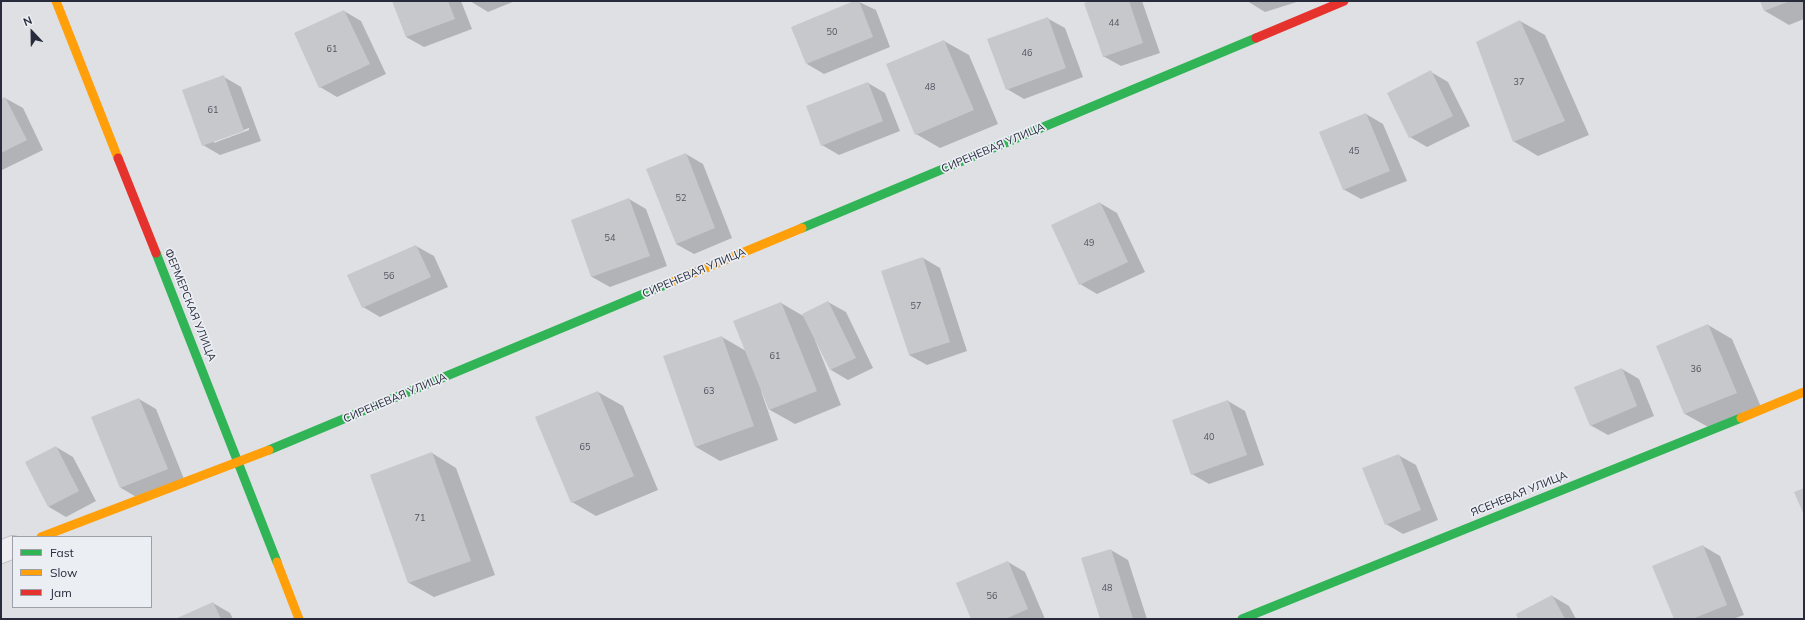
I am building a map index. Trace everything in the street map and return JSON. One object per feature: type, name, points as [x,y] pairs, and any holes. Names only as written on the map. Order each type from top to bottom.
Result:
[{"type":"street","name":"ФЕРМЕРСКАЯ УЛИЦА","points":[[56,1],[240,463],[299,619]]},
{"type":"street","name":"СИРЕНЕВАЯ УЛИЦА","points":[[44,536],[240,463],[1344,1]]},
{"type":"street","name":"ЯСЕНЕВАЯ УЛИЦА","points":[[1242,619],[1804,392]]},
{"type":"street","points":[[1,552],[12,547]]},
{"type":"building","points":[[392,1],[448,1],[455,19],[406,37]]},
{"type":"building","points":[[854,1],[859,1],[873,37],[806,64],[791,27]]},
{"type":"building","points":[[1091,1],[1129,1],[1143,43],[1103,57],[1084,3]]},
{"type":"building","points":[[1760,1],[1790,1],[1764,11]]},
{"type":"building","points":[[344,10],[370,64],[319,88],[294,33]]},
{"type":"building","points":[[1048,17],[1066,68],[1006,90],[987,39]]},
{"type":"building","points":[[1520,20],[1565,121],[1513,142],[1476,42]]},
{"type":"building","points":[[944,40],[974,110],[915,135],[886,64]]},
{"type":"building","points":[[1431,70],[1453,116],[1409,138],[1387,93]]},
{"type":"building","points":[[224,75],[244,131],[202,146],[182,90]]},
{"type":"building","points":[[868,82],[883,121],[821,146],[806,106]]},
{"type":"building","points":[[5,97],[27,140],[1,153],[1,99]]},
{"type":"building","points":[[1366,113],[1390,171],[1343,190],[1319,132]]},
{"type":"building","points":[[686,153],[715,228],[676,244],[646,169]]},
{"type":"building","points":[[629,198],[650,256],[591,277],[571,220]]},
{"type":"building","points":[[1100,202],[1128,262],[1079,285],[1051,225]]},
{"type":"building","points":[[416,245],[431,277],[362,308],[347,275]]},
{"type":"building","points":[[923,257],[950,342],[909,355],[881,271]]},
{"type":"building","points":[[828,301],[856,358],[830,370],[802,314]]},
{"type":"building","points":[[781,302],[817,391],[769,410],[733,321]]},
{"type":"building","points":[[1708,324],[1737,393],[1684,414],[1656,346]]},
{"type":"building","points":[[722,336],[754,426],[695,447],[663,356]]},
{"type":"building","points":[[1622,368],[1637,406],[1590,426],[1574,387]]},
{"type":"building","points":[[598,391],[634,476],[571,503],[535,417]]},
{"type":"building","points":[[139,398],[168,469],[120,488],[91,417]]},
{"type":"building","points":[[1228,400],[1247,455],[1191,475],[1172,420]]},
{"type":"building","points":[[56,446],[79,491],[48,507],[25,462]]},
{"type":"building","points":[[432,452],[471,561],[408,583],[370,475]]},
{"type":"building","points":[[1399,454],[1421,510],[1385,525],[1362,468]]},
{"type":"building","points":[[1804,488],[1804,515],[1794,492]]},
{"type":"building","points":[[1703,545],[1727,605],[1692,619],[1674,619],[1652,566]]},
{"type":"building","points":[[1111,549],[1133,619],[1100,619],[1081,558]]},
{"type":"building","points":[[1008,561],[1028,609],[1005,619],[971,619],[956,583]]},
{"type":"building","points":[[1552,595],[1565,619],[1518,619],[1516,614]]},
{"type":"building","points":[[213,602],[221,619],[175,619]]},
{"type":"traffic: fast","points":[[802,228],[1256,38]]},
{"type":"traffic: fast","points":[[156,253],[277,562]]},
{"type":"traffic: fast","points":[[269,450],[672,282]]},
{"type":"traffic: fast","points":[[1242,619],[1741,418]]},
{"type":"traffic: slow","points":[[56,1],[118,158]]},
{"type":"traffic: slow","points":[[672,282],[802,228]]},
{"type":"traffic: slow","points":[[1741,418],[1804,392]]},
{"type":"traffic: slow","points":[[44,536],[269,450]]},
{"type":"traffic: slow","points":[[277,562],[299,619]]},
{"type":"traffic: jam","points":[[1256,38],[1344,1]]},
{"type":"traffic: jam","points":[[118,158],[156,253]]}]
